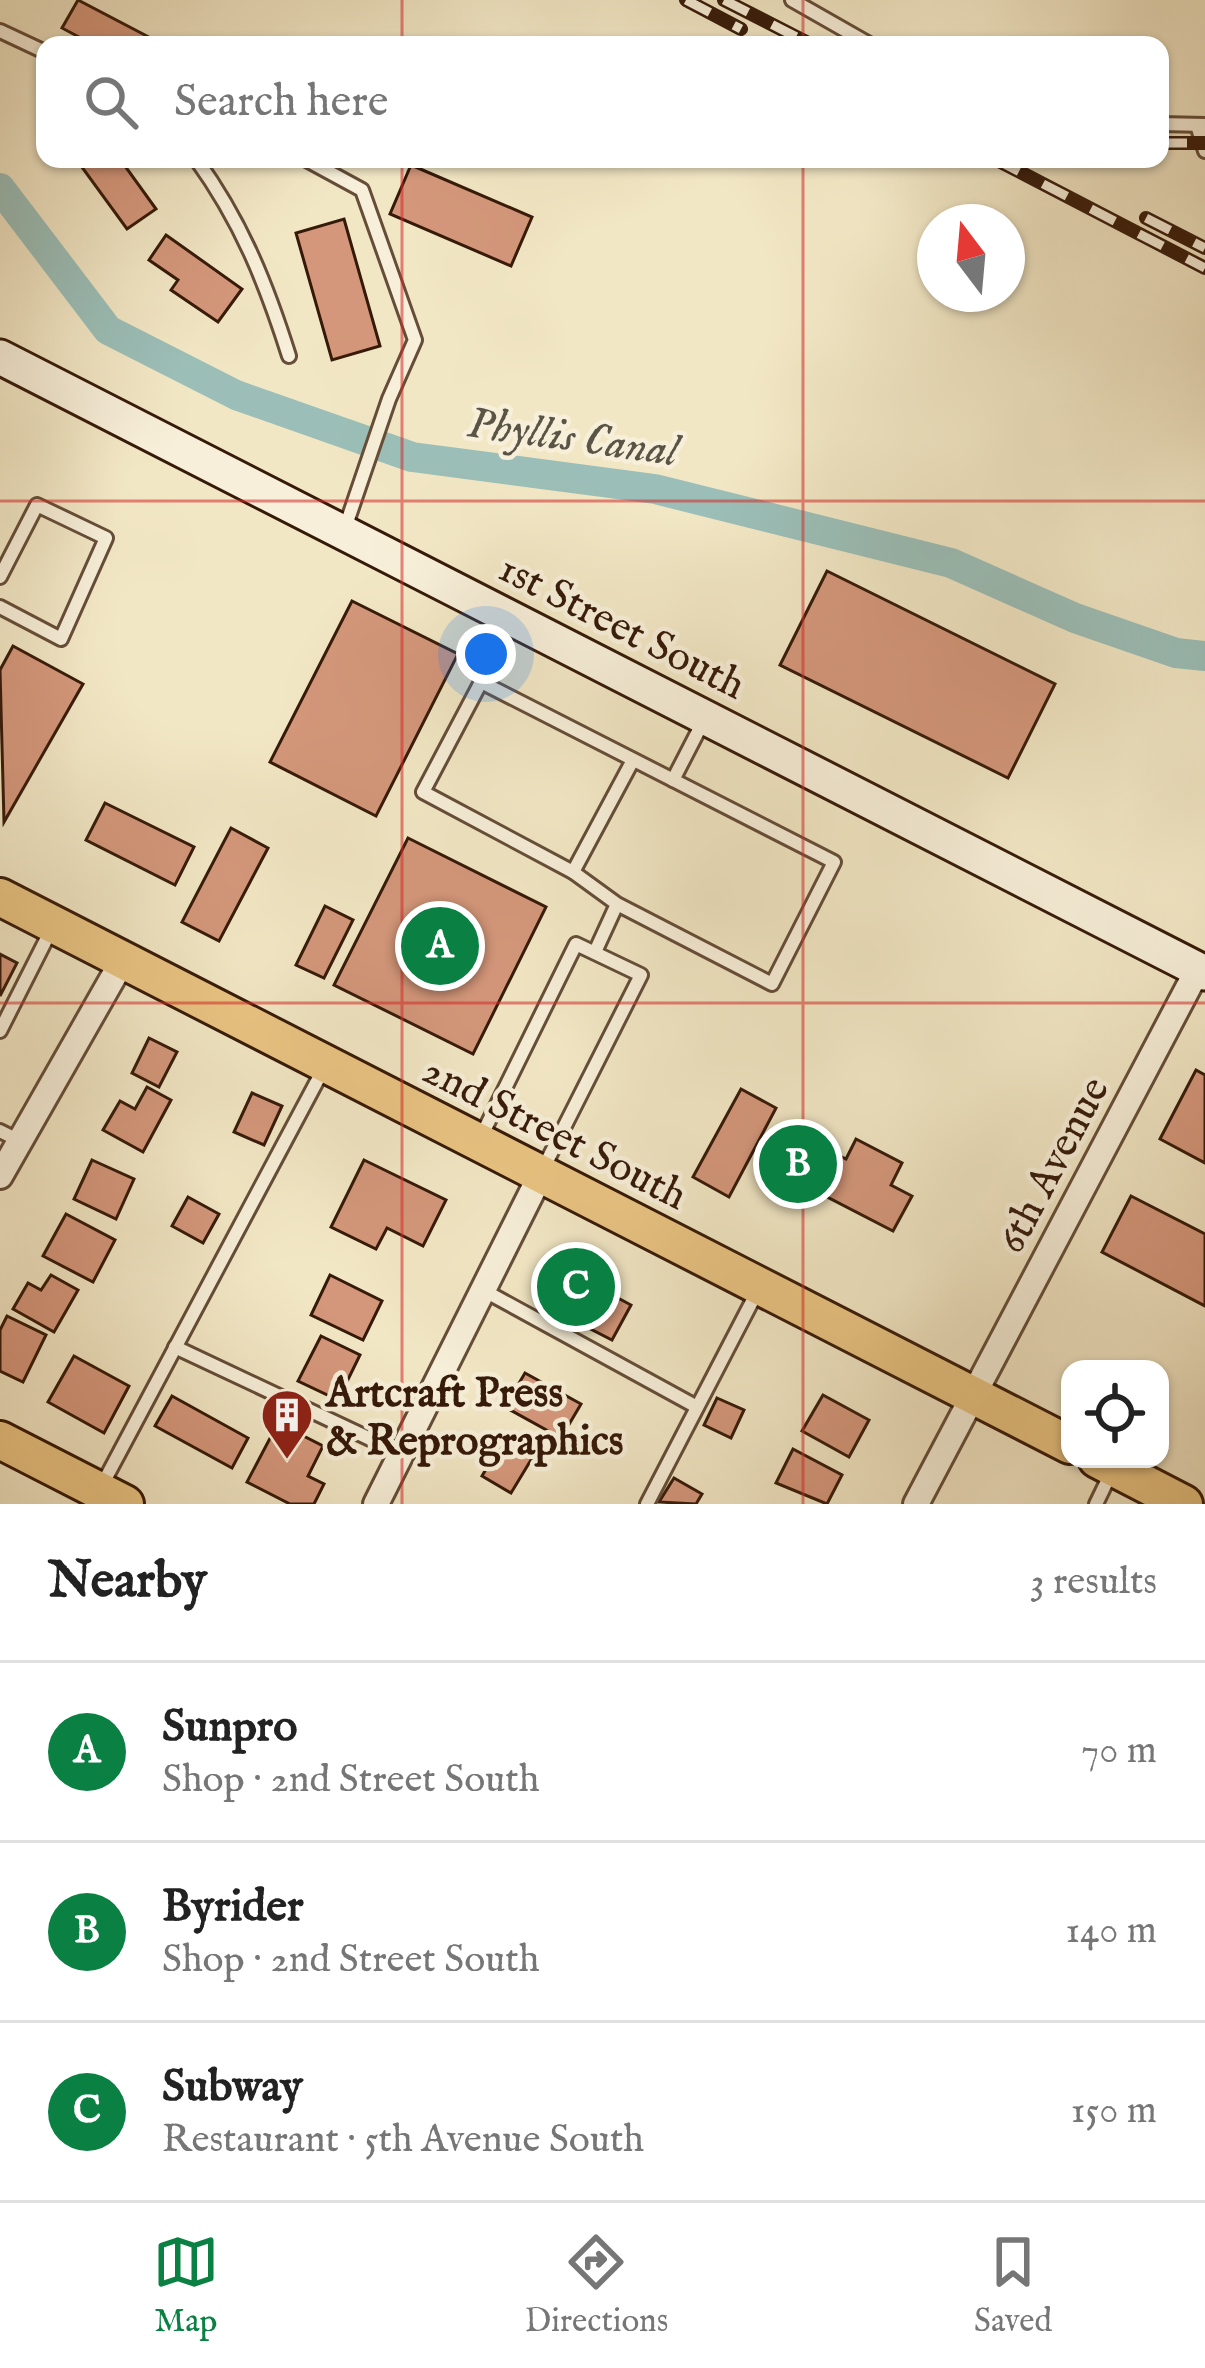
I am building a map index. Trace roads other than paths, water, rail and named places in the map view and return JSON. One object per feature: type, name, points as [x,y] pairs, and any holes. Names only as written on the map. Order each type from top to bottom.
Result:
[{"type":"main road","name":"2nd Street South","points":[[0,897],[1061,1440]]},
{"type":"main road","points":[[0,1440],[112,1497]]},
{"type":"main road","points":[[1115,1468],[1184,1504]]},
{"type":"street","name":"1st Street South","points":[[0,357],[1203,966]]},
{"type":"street","points":[[0,1176],[10,1136],[123,960]]},
{"type":"street","name":"6th Avenue","points":[[916,1504],[1203,966]]},
{"type":"street","points":[[376,1504],[541,1174]]},
{"type":"lane","points":[[792,0],[855,36]]},
{"type":"lane","points":[[0,31],[36,48]]},
{"type":"lane","points":[[1169,124],[1201,125],[1205,151]]},
{"type":"lane","points":[[202,168],[229,205],[263,271],[289,356]]},
{"type":"lane","points":[[321,168],[362,190],[415,340],[343,532]]},
{"type":"lane","points":[[0,577],[38,506],[106,538],[61,639],[0,608]]},
{"type":"lane","points":[[481,682],[633,760],[834,862],[772,984],[617,904],[573,872],[423,792],[481,682]]},
{"type":"lane","points":[[674,780],[706,717]]},
{"type":"lane","points":[[573,872],[633,760]]},
{"type":"lane","points":[[595,952],[617,904]]},
{"type":"lane","points":[[0,1031],[53,924]]},
{"type":"lane","points":[[478,1142],[576,944],[641,975],[541,1174]]},
{"type":"lane","points":[[112,1497],[176,1347],[327,1064]]},
{"type":"lane","points":[[646,1504],[760,1286]]},
{"type":"lane","points":[[483,1290],[697,1407]]},
{"type":"lane","points":[[176,1347],[402,1453]]},
{"type":"lane","points":[[1096,1504],[1104,1468]]},
{"type":"waterway","name":"Phyllis Canal","points":[[0,188],[108,330],[236,395],[412,457],[655,489],[951,563],[1075,618],[1176,653],[1205,656]]},
{"type":"railway","points":[[686,0],[741,29]]},
{"type":"railway","points":[[724,0],[794,36]]},
{"type":"railway","points":[[1169,143],[1205,143]]},
{"type":"railway","points":[[1012,168],[1205,268]]},
{"type":"railway","points":[[1146,218],[1205,248]]},
{"type":"place","name":"Sunpro","points":[[440,946]]},
{"type":"place","name":"Byrider","points":[[798,1164]]},
{"type":"place","name":"Subway","points":[[576,1287]]},
{"type":"place","name":"Artcraft Press & Reprographics","points":[[287,1461]]}]
